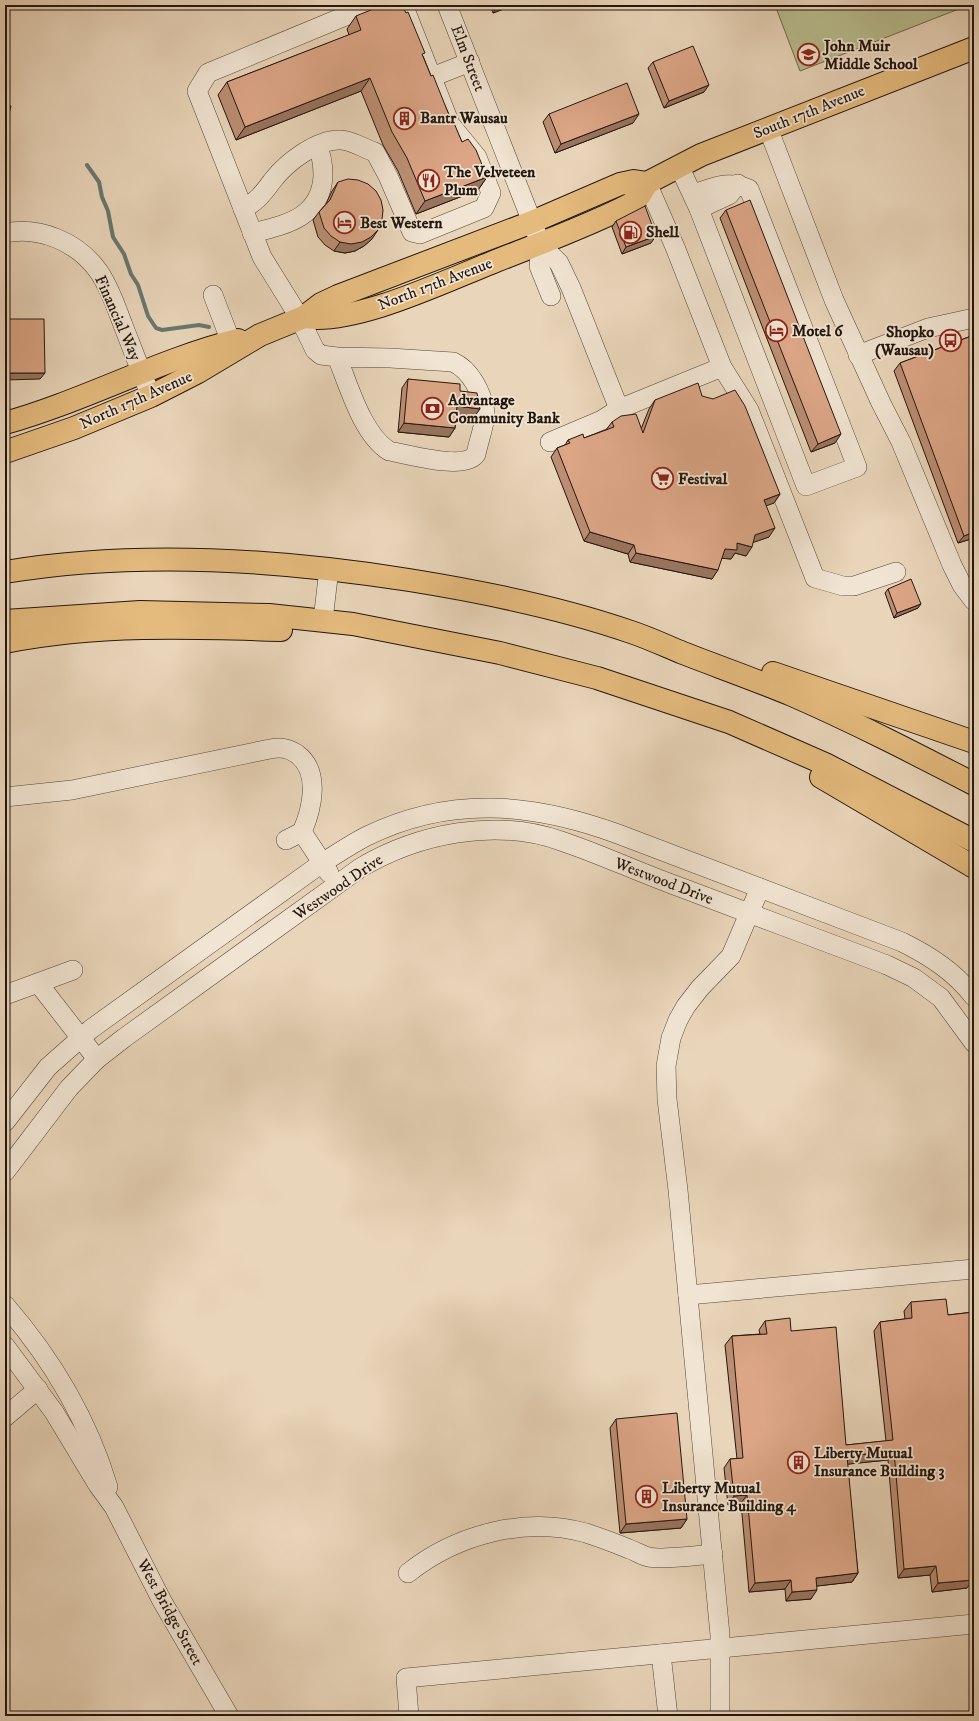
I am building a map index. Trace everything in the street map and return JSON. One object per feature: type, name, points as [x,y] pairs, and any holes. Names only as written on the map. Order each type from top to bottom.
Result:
[{"type":"main road","name":"South 17th Avenue","points":[[541,244],[635,201],[647,183],[679,166],[768,128],[974,48]]},
{"type":"main road","name":"South 17th Avenue","points":[[532,222],[624,183],[634,181],[647,183]]},
{"type":"main road","name":"North 17th Avenue","points":[[5,424],[202,350],[260,335],[302,318],[321,304],[343,294],[532,222]]},
{"type":"main road","name":"North 17th Avenue","points":[[302,318],[332,317],[379,305],[541,244]]},
{"type":"main road","name":"North 17th Avenue","points":[[5,452],[74,428],[151,396],[198,372],[260,335]]},
{"type":"main road","points":[[5,556],[57,563]]},
{"type":"main road","points":[[5,572],[57,563],[103,561],[198,561],[330,569],[434,584],[488,594],[584,618],[631,632],[794,696],[974,784]]},
{"type":"main road","points":[[5,621],[168,612],[245,613],[323,620],[398,633],[548,664],[710,715],[796,750],[974,841]]},
{"type":"main road","points":[[5,642],[86,630],[189,628],[398,633]]},
{"type":"main road","points":[[631,632],[654,634],[681,641],[974,742]]},
{"type":"main road","points":[[646,694],[799,765],[974,867]]},
{"type":"street","points":[[336,357],[362,417],[381,446],[389,451],[448,462],[464,462],[473,459],[476,454],[485,413],[478,390],[462,366],[453,362],[390,358],[336,357],[321,355],[315,350],[302,318],[265,263],[197,91],[208,73],[372,5]]},
{"type":"street","points":[[243,209],[257,200],[287,164],[317,146],[341,140],[375,152],[388,176],[412,232],[420,234],[484,208],[491,193],[477,157],[450,124],[406,12],[398,5]]},
{"type":"street","name":"Elm Street","points":[[448,5],[541,244]]},
{"type":"street","points":[[432,77],[470,62]]},
{"type":"street","points":[[768,128],[829,286],[858,355],[901,442],[952,565],[962,585],[974,601]]},
{"type":"street","points":[[252,233],[292,222],[303,215],[314,204],[320,191],[323,179],[321,157],[317,146]]},
{"type":"street","points":[[679,166],[696,202],[806,486],[857,467],[749,188],[738,184],[724,184],[696,202]]},
{"type":"street","points":[[647,183],[675,247],[722,367],[749,410],[815,578],[843,586],[854,586],[896,572]]},
{"type":"street","name":"Financial Way","points":[[5,233],[23,231],[52,237],[69,244],[88,258],[108,287],[151,396]]},
{"type":"street","points":[[541,244],[539,266],[551,296]]},
{"type":"street","points":[[541,244],[555,258],[571,288],[619,408]]},
{"type":"street","points":[[213,295],[231,342]]},
{"type":"street","points":[[858,355],[935,326],[974,318]]},
{"type":"street","points":[[550,442],[602,420],[619,408],[722,367]]},
{"type":"street","points":[[323,620],[330,569]]},
{"type":"street","points":[[5,797],[62,791],[270,749],[285,748],[304,760],[312,779],[311,802],[294,836],[322,863],[336,884]]},
{"type":"street","name":"Westwood Drive","points":[[5,1122],[48,1067],[80,1038],[130,999],[322,863],[367,836],[411,820],[466,810],[513,808],[578,820],[902,942],[945,967],[958,978],[974,997]]},
{"type":"street","name":"Westwood Drive","points":[[5,1172],[62,1095],[97,1059],[336,884],[378,858],[413,844],[451,834],[498,831],[532,834],[561,841],[886,965],[914,978],[948,1006],[974,1043]]},
{"type":"street","points":[[720,1716],[720,1648],[713,1554],[688,1295],[665,1082],[667,1052],[674,1030],[686,1006],[700,988],[731,956],[760,888]]},
{"type":"street","points":[[5,995],[73,970]]},
{"type":"street","points":[[38,983],[97,1059]]},
{"type":"street","points":[[688,1295],[974,1269]]},
{"type":"street","name":"West Bridge Street","points":[[5,1305],[46,1358],[70,1399],[98,1457],[114,1507]]},
{"type":"street","name":"West Bridge Street","points":[[5,1346],[38,1389],[114,1507],[162,1601],[229,1716]]},
{"type":"street","points":[[5,1417],[38,1389]]},
{"type":"street","points":[[408,1573],[426,1559],[456,1545],[496,1531],[515,1527],[557,1529],[580,1532],[611,1542],[650,1558],[713,1554]]},
{"type":"street","points":[[409,1716],[406,1678],[974,1624]]},
{"type":"street","points":[[661,1654],[668,1716]]},
{"type":"green space","points":[[775,5],[969,5],[800,71]]},
{"type":"building","name":"Bantr Wausau","points":[[383,5],[402,5],[406,13],[408,12],[425,53],[422,54],[431,76],[433,75],[449,115],[462,142],[468,139],[476,150],[487,177],[425,201],[407,158],[392,132],[370,78],[245,127],[227,82],[361,30],[356,16]]},
{"type":"building","points":[[693,46],[709,85],[669,101],[653,62]]},
{"type":"building","points":[[627,83],[639,114],[561,144],[549,114]]},
{"type":"building","points":[[5,104],[11,106],[5,129]]},
{"type":"building","name":"Best Western","points":[[348,179],[358,180],[368,184],[376,191],[381,200],[383,210],[382,220],[378,230],[371,237],[362,242],[351,244],[340,242],[331,236],[324,228],[319,212],[330,200],[338,182]]},
{"type":"building","name":"Motel 6","points":[[750,200],[841,434],[818,444],[726,210]]},
{"type":"building","points":[[645,206],[656,236],[626,247],[616,221]]},
{"type":"building","points":[[5,319],[44,319],[45,373],[5,373]]},
{"type":"building","points":[[974,335],[974,532],[964,536],[900,363]]},
{"type":"building","points":[[408,379],[460,384],[460,391],[477,393],[480,409],[457,406],[455,428],[404,423]]},
{"type":"building","name":"Festival","points":[[698,383],[702,396],[713,399],[735,390],[745,406],[780,494],[764,500],[775,528],[755,535],[752,547],[737,543],[737,550],[725,549],[718,570],[636,553],[634,545],[590,532],[557,448],[570,443],[568,440],[583,434],[584,438],[614,427],[612,422],[621,416],[636,414],[643,433],[655,400]]},
{"type":"building","points":[[911,579],[921,604],[897,613],[888,589]]},
{"type":"building","points":[[946,1299],[948,1315],[974,1312],[974,1563],[971,1563],[973,1580],[938,1583],[936,1566],[904,1569],[894,1451],[847,1456],[858,1573],[816,1578],[817,1590],[792,1592],[791,1580],[755,1583],[747,1495],[734,1496],[730,1459],[743,1458],[732,1336],[767,1334],[765,1321],[790,1318],[791,1331],[836,1327],[846,1445],[893,1440],[880,1322],[912,1318],[911,1302]]},
{"type":"building","name":"Liberty Mutual Insurance Building 4","points":[[677,1413],[687,1519],[626,1524],[616,1419]]},
{"type":"waterway","points":[[87,165],[99,182],[102,197],[108,211],[113,237],[124,254],[131,274],[138,285],[148,316],[156,328],[162,330],[199,325],[209,327]]},
{"type":"place","name":"John Muir Middle School","points":[[808,55]]},
{"type":"place","name":"Bantr Wausau","points":[[405,118]]},
{"type":"place","name":"The Velveteen Plum","points":[[429,181]]},
{"type":"place","name":"Best Western","points":[[345,223]]},
{"type":"place","name":"Shell","points":[[630,232]]},
{"type":"place","name":"Motel 6","points":[[777,331]]},
{"type":"place","name":"Shopko (Wausau)","points":[[950,341]]},
{"type":"place","name":"Advantage Community Bank","points":[[433,409]]},
{"type":"place","name":"Festival","points":[[663,479]]},
{"type":"place","name":"Liberty Mutual Insurance Building 3","points":[[799,1462]]},
{"type":"place","name":"Liberty Mutual Insurance Building 4","points":[[647,1497]]}]
